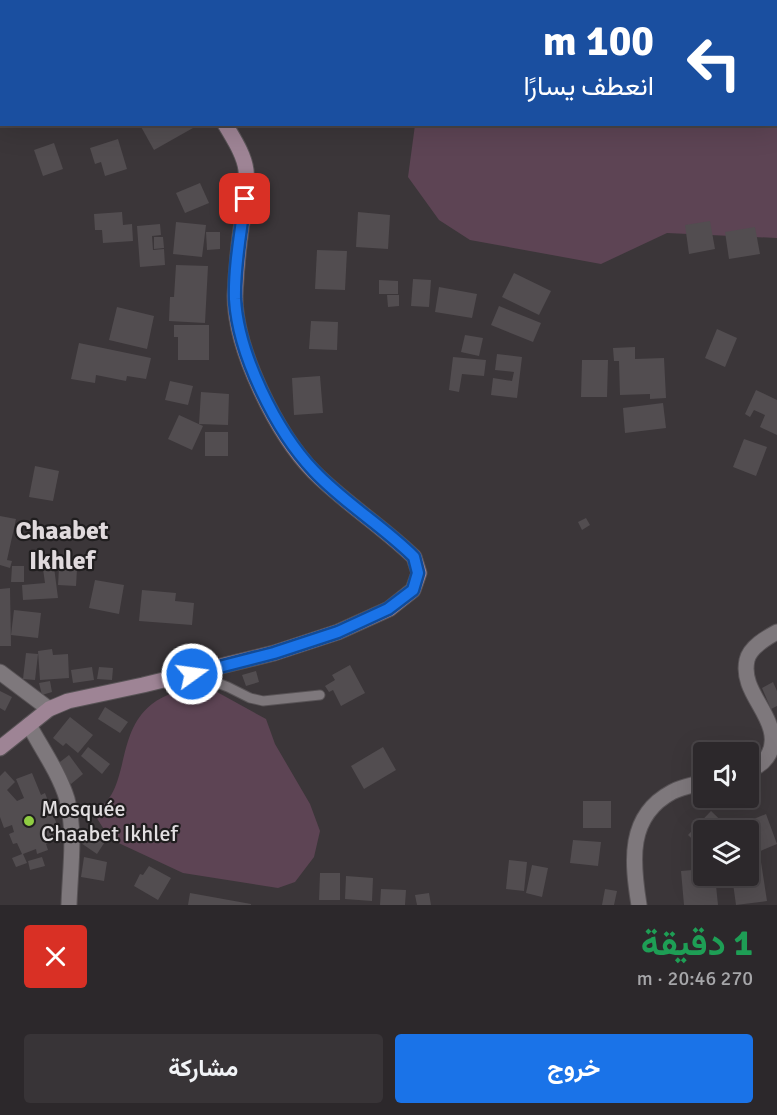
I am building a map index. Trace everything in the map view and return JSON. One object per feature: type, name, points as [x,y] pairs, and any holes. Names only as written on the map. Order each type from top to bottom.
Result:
[{"type":"street","points":[[0,748],[49,709],[87,696],[192,674],[274,653],[338,632],[388,609],[413,590],[418,573],[414,557],[333,489],[298,454],[255,376],[243,341],[235,299],[246,168],[237,144],[226,126]]},
{"type":"street","points":[[759,766],[769,756],[771,730],[747,680],[747,659],[757,644],[777,632]]},
{"type":"street","points":[[0,672],[49,709]]},
{"type":"street","points":[[29,725],[60,780],[67,800],[72,835],[69,905]]},
{"type":"street","points":[[639,905],[634,857],[638,828],[651,807],[672,791],[693,785]]},
{"type":"lane","points":[[192,674],[250,698],[263,700],[320,695]]},
{"type":"shaded area","points":[[415,126],[777,126],[777,238],[667,233],[601,264],[470,240],[439,220],[408,177]]},
{"type":"shaded area","points":[[195,687],[217,692],[266,719],[275,744],[310,804],[320,831],[314,857],[295,882],[278,888],[183,873],[110,839],[93,812],[105,803],[113,791],[119,777],[126,746],[140,716],[162,698]]},
{"type":"building","points":[[141,126],[196,126],[154,150]]},
{"type":"building","points":[[118,139],[127,169],[105,176],[101,162],[95,164],[90,148]]},
{"type":"building","points":[[54,143],[63,169],[43,176],[34,150]]},
{"type":"building","points":[[200,183],[209,203],[185,213],[176,193]]},
{"type":"building","points":[[122,212],[123,225],[132,224],[133,241],[103,243],[102,230],[95,230],[94,214]]},
{"type":"building","points":[[358,212],[390,215],[388,249],[356,247]]},
{"type":"building","points":[[710,221],[715,249],[689,254],[685,225]]},
{"type":"building","points":[[176,222],[206,225],[202,257],[173,254]]},
{"type":"building","points":[[160,224],[161,235],[152,236],[153,250],[164,249],[165,265],[140,267],[137,226]]},
{"type":"building","points":[[755,227],[760,254],[729,259],[725,232]]},
{"type":"building","points":[[206,232],[220,232],[220,249],[207,250]]},
{"type":"building","points":[[154,237],[163,237],[164,248],[154,249]]},
{"type":"building","points":[[317,250],[347,251],[345,290],[315,289]]},
{"type":"building","points":[[176,265],[208,266],[205,323],[169,321],[170,297],[174,297]]},
{"type":"building","points":[[514,273],[551,291],[539,315],[502,297]]},
{"type":"building","points":[[413,279],[431,280],[429,307],[411,306]]},
{"type":"building","points":[[379,280],[398,281],[398,294],[379,294]]},
{"type":"building","points":[[439,287],[477,294],[472,318],[435,312]]},
{"type":"building","points":[[387,295],[399,295],[399,306],[388,307]]},
{"type":"building","points":[[499,306],[541,323],[533,342],[491,325]]},
{"type":"building","points":[[117,307],[154,316],[147,349],[109,340]]},
{"type":"building","points":[[311,321],[338,322],[337,350],[309,349]]},
{"type":"building","points":[[174,325],[209,325],[209,360],[178,360],[178,337],[174,337]]},
{"type":"building","points":[[717,329],[737,338],[725,367],[705,358]]},
{"type":"building","points":[[465,335],[483,338],[479,356],[461,352]]},
{"type":"building","points":[[79,343],[151,358],[146,379],[127,376],[126,381],[96,375],[95,383],[71,379]]},
{"type":"building","points":[[635,347],[635,359],[664,358],[666,398],[650,399],[650,394],[620,395],[619,361],[614,361],[613,348]]},
{"type":"building","points":[[497,354],[522,357],[517,398],[491,395],[493,378],[512,381],[514,372],[495,370]]},
{"type":"building","points":[[453,357],[486,360],[484,376],[462,374],[459,392],[449,390]]},
{"type":"building","points":[[582,360],[608,360],[607,397],[581,397]]},
{"type":"building","points":[[320,376],[323,413],[294,415],[292,378]]},
{"type":"building","points":[[170,381],[193,386],[188,405],[165,400]]},
{"type":"building","points":[[756,390],[777,400],[777,435],[760,427],[765,415],[754,410],[750,417],[745,414]]},
{"type":"building","points":[[201,392],[229,394],[228,425],[199,424]]},
{"type":"building","points":[[663,403],[666,428],[625,433],[623,408]]},
{"type":"building","points":[[179,415],[203,426],[192,450],[168,439]]},
{"type":"building","points":[[205,432],[228,432],[228,456],[205,456]]},
{"type":"building","points":[[744,439],[767,447],[756,476],[733,467]]},
{"type":"building","points":[[35,466],[59,471],[53,501],[29,497]]},
{"type":"building","points":[[0,516],[16,519],[7,560],[12,561],[10,568],[0,565]]},
{"type":"building","points":[[586,518],[590,525],[582,530],[578,522]]},
{"type":"building","points":[[12,566],[24,566],[24,582],[11,582]]},
{"type":"building","points":[[54,567],[58,598],[23,600],[22,585],[45,583],[43,569]]},
{"type":"building","points":[[59,568],[77,569],[76,586],[58,585]]},
{"type":"building","points":[[95,580],[124,585],[119,614],[89,608]]},
{"type":"building","points":[[10,588],[11,646],[0,646],[0,589]]},
{"type":"building","points":[[142,590],[176,593],[175,601],[194,603],[192,625],[139,621]]},
{"type":"building","points":[[14,610],[41,613],[38,638],[11,635]]},
{"type":"building","points":[[52,649],[53,655],[68,654],[69,678],[40,680],[38,651]]},
{"type":"building","points":[[26,653],[38,654],[35,680],[23,679]]},
{"type":"building","points":[[350,665],[365,693],[341,706],[333,690],[329,692],[325,686],[335,680],[332,675]]},
{"type":"building","points":[[92,667],[94,680],[73,683],[71,670]]},
{"type":"building","points":[[99,667],[113,668],[112,680],[97,679]]},
{"type":"building","points":[[256,671],[259,682],[246,686],[242,675]]},
{"type":"building","points":[[50,681],[52,692],[42,695],[39,683]]},
{"type":"building","points":[[773,682],[777,691],[777,706],[771,709],[762,688]]},
{"type":"building","points":[[0,691],[12,697],[5,711],[0,708]]},
{"type":"building","points":[[105,707],[128,722],[120,733],[98,719]]},
{"type":"building","points":[[70,717],[93,735],[78,753],[66,743],[63,746],[53,738]]},
{"type":"building","points":[[88,747],[110,764],[102,774],[81,756]]},
{"type":"building","points":[[383,747],[396,770],[364,789],[351,766]]},
{"type":"building","points":[[69,755],[83,774],[71,784],[56,765]]},
{"type":"building","name":"Mosquée Chaabet Ikhlef","points":[[5,771],[15,782],[7,790],[17,801],[24,798],[16,779],[32,773],[41,795],[45,793],[62,838],[46,844],[48,850],[37,854],[36,849],[23,854],[27,863],[16,867],[12,858],[22,854],[17,843],[13,844],[9,834],[14,832],[12,825],[4,828],[0,817],[0,776]]},
{"type":"building","points":[[583,801],[611,801],[611,828],[583,828]]},
{"type":"building","points":[[711,811],[720,820],[702,820]]},
{"type":"building","points":[[766,814],[777,844],[759,852],[759,820],[751,820]]},
{"type":"building","points":[[86,828],[106,840],[97,854],[78,841]]},
{"type":"building","points":[[693,830],[693,840],[688,835]]},
{"type":"building","points":[[573,840],[601,842],[598,866],[570,863]]},
{"type":"building","points":[[42,857],[45,866],[30,870],[28,861]]},
{"type":"building","points":[[84,857],[107,862],[104,881],[81,877]]},
{"type":"building","points":[[509,860],[527,862],[524,891],[506,889]]},
{"type":"building","points":[[759,862],[761,862],[767,901],[736,905],[733,886],[759,886]]},
{"type":"building","points":[[532,865],[548,868],[542,897],[526,893]]},
{"type":"building","points":[[149,866],[171,878],[158,900],[134,886],[140,874],[143,875]]},
{"type":"building","points":[[693,870],[693,886],[716,886],[718,905],[684,905],[681,871]]},
{"type":"building","points":[[320,873],[340,873],[340,900],[319,900]]},
{"type":"building","points":[[346,876],[373,878],[372,901],[345,899]]},
{"type":"building","points":[[381,889],[406,890],[405,905],[380,905]]},
{"type":"building","points":[[605,889],[617,891],[614,905],[602,905]]},
{"type":"building","points":[[190,893],[251,904],[251,905],[188,905]]},
{"type":"building","points":[[429,893],[431,905],[417,905],[415,895]]},
{"type":"place","name":"Mosquée Chaabet Ikhlef","points":[[29,821]]},
{"type":"district","name":"Chaabet Ikhlef","points":[[62,546]]},
{"type":"route","points":[[192,674],[274,653],[338,632],[388,609],[413,590],[418,573],[414,557],[333,489],[298,454],[255,376],[243,341],[235,299],[245,199]]}]
